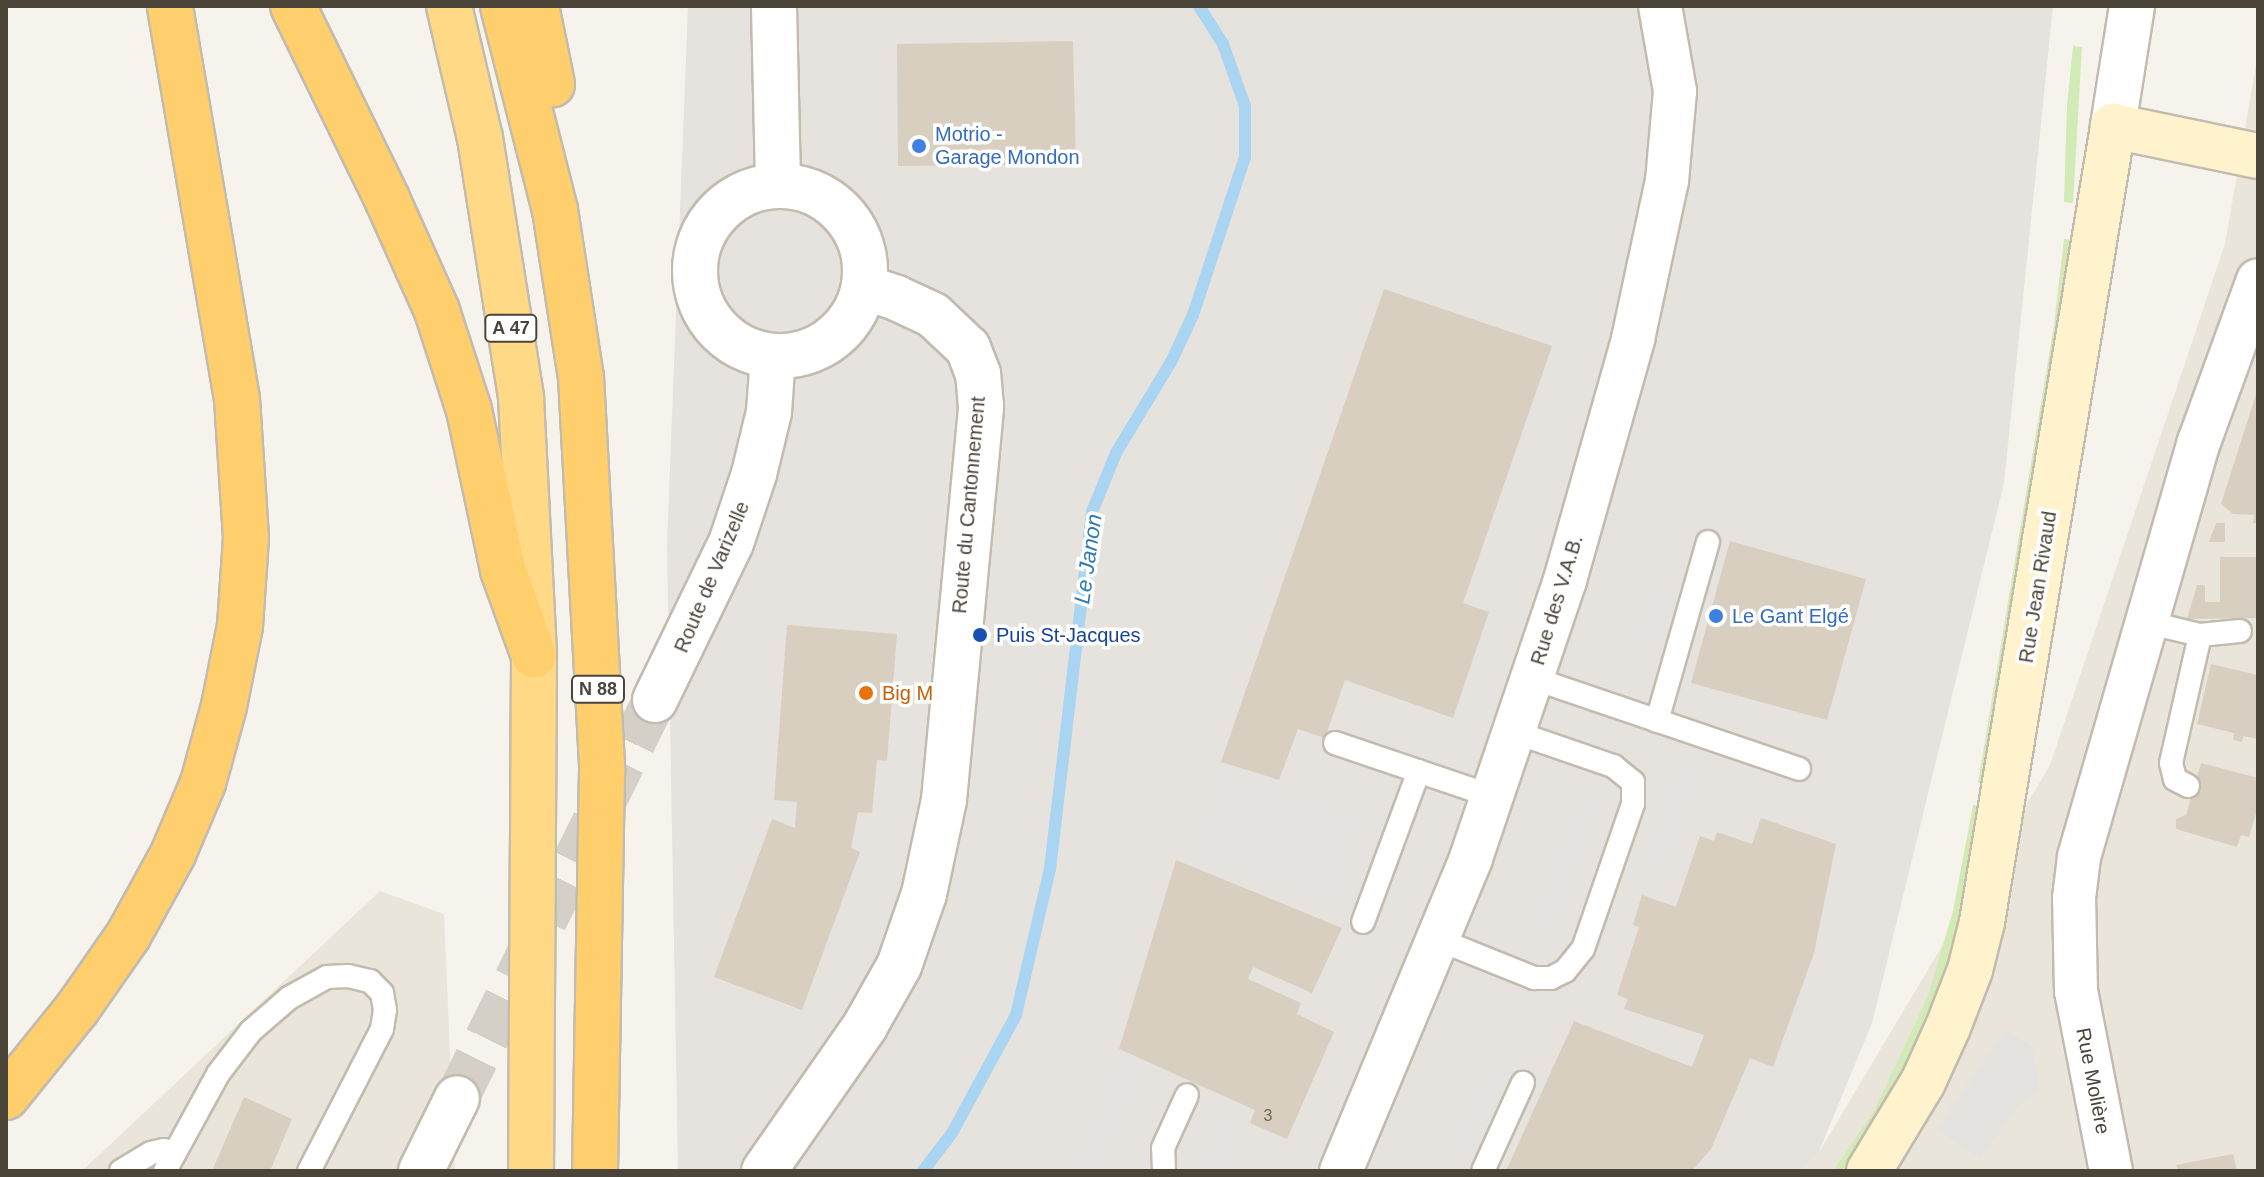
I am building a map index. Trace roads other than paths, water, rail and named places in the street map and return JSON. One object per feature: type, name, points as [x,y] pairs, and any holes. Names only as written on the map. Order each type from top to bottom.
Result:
[{"type":"highway","points":[[6,1097],[77,1009],[128,936],[173,854],[203,783],[224,706],[240,626],[246,538],[237,399],[170,6]]},
{"type":"highway","points":[[293,6],[437,311],[469,410],[503,570],[534,656],[531,1171]]},
{"type":"highway","name":"A 47","points":[[449,6],[480,138],[521,397],[534,656]]},
{"type":"highway","points":[[503,6],[555,210]]},
{"type":"highway","name":"N 88","points":[[536,6],[559,118],[555,210],[581,377],[602,771],[595,1171]]},
{"type":"main road","points":[[2113,126],[2258,156]]},
{"type":"main road","name":"Rue Jean Rivaud","points":[[1869,1171],[1923,1082],[1948,1027],[1970,970],[1982,922],[2113,126]]},
{"type":"street","points":[[774,6],[778,185]]},
{"type":"street","name":"Rue des V.A.B.","points":[[1343,1170],[1492,796],[1565,580],[1633,339],[1667,181],[1675,91],[1660,6]]},
{"type":"street","points":[[2113,126],[2132,6]]},
{"type":"street","points":[[778,185],[803,188],[826,199],[845,216],[862,250],[864,287],[855,311],[841,331],[821,346],[798,354],[773,356],[745,350],[721,334],[704,311],[695,283],[696,255],[705,228],[725,206],[749,191],[778,185]]},
{"type":"street","points":[[2146,622],[2199,442],[2247,340],[2258,280]]},
{"type":"street","name":"Route du Cantonnement","points":[[764,1171],[865,1026],[899,966],[924,894],[944,800],[981,407],[978,374],[968,348],[933,315],[864,287]]},
{"type":"street","name":"Route de Varizelle","points":[[655,700],[731,543],[754,474],[769,412],[773,356]]},
{"type":"street","name":"Rue Molière","points":[[2111,1171],[2076,991],[2074,898],[2079,857],[2146,622]]},
{"type":"street","points":[[421,1171],[457,1098]]},
{"type":"lane","points":[[1657,721],[1708,542]]},
{"type":"lane","points":[[2146,622],[2200,635],[2240,631]]},
{"type":"lane","points":[[2188,786],[2175,779],[2171,763],[2200,635]]},
{"type":"lane","points":[[1532,678],[1799,769]]},
{"type":"lane","points":[[1437,939],[1534,978],[1551,978],[1565,971],[1583,949],[1633,804],[1633,782],[1613,766],[1514,732]]},
{"type":"lane","points":[[1335,743],[1492,796]]},
{"type":"lane","points":[[1363,922],[1419,771]]},
{"type":"lane","points":[[121,1171],[151,1153],[170,1162],[218,1074],[251,1031],[289,998],[327,977],[348,976],[370,981],[382,993],[385,1010],[382,1029],[309,1171]]},
{"type":"lane","points":[[1483,1171],[1523,1083]]},
{"type":"lane","points":[[1164,1171],[1163,1148],[1187,1095]]},
{"type":"waterway","name":"Le Janon","points":[[923,1171],[952,1133],[1016,1015],[1050,869],[1092,512],[1116,453],[1171,362],[1193,315],[1245,157],[1245,106],[1223,44],[1199,6]]},
{"type":"tunnel","points":[[457,1098],[655,700]]},
{"type":"place","name":"Motrio - Garage Mondon","points":[[919,146]]},
{"type":"place","name":"Le Gant Elgé","points":[[1716,616]]},
{"type":"place","name":"Puis St-Jacques","points":[[980,635]]},
{"type":"place","name":"Big M","points":[[866,693]]}]
